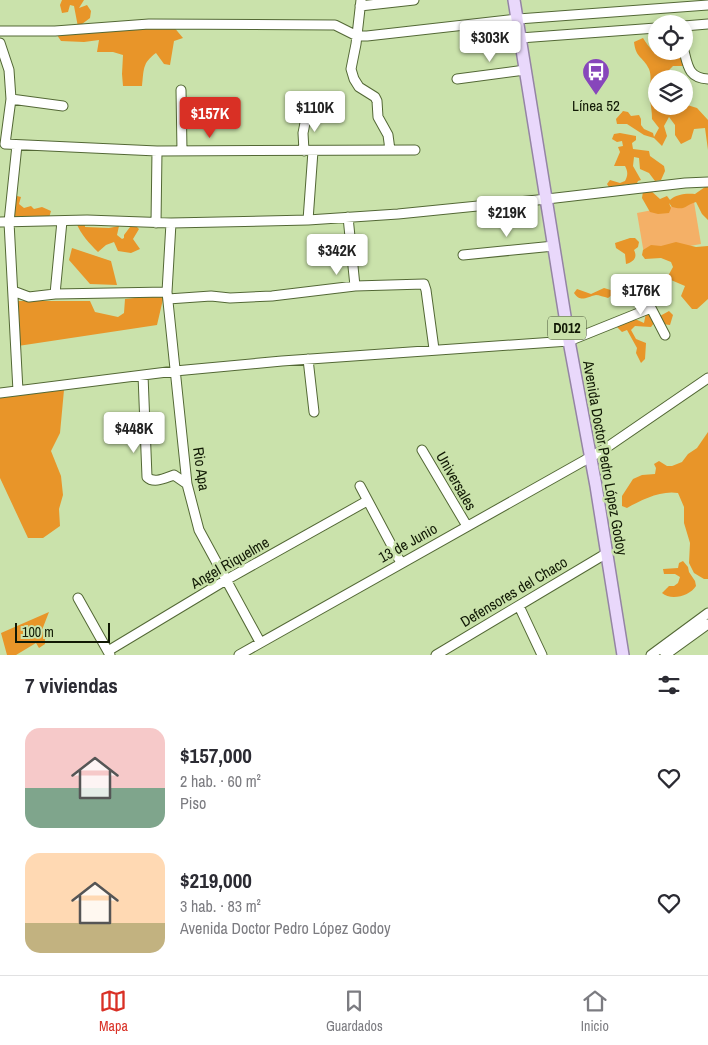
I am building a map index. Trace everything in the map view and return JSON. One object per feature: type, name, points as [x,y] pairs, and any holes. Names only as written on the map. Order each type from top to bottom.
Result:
[{"type":"main road","name":"Avenida Doctor Pedro López Godoy","points":[[514,0],[569,341],[591,457],[623,655]]},
{"type":"street","points":[[390,150],[388,135],[378,117],[377,100],[360,88],[352,74],[351,63],[357,36],[360,3],[414,0]]},
{"type":"street","points":[[0,31],[55,31],[149,24],[335,26],[357,36],[385,35],[518,20],[708,5]]},
{"type":"street","points":[[693,25],[708,24]]},
{"type":"street","points":[[520,38],[648,29]]},
{"type":"street","points":[[0,43],[8,70],[11,99],[5,144],[157,151],[415,150]]},
{"type":"street","points":[[687,60],[690,71],[694,76],[700,79],[708,79]]},
{"type":"street","points":[[457,79],[525,70]]},
{"type":"street","points":[[181,90],[182,151]]},
{"type":"street","points":[[11,99],[63,106]]},
{"type":"street","points":[[307,113],[303,133],[308,151],[308,220]]},
{"type":"street","points":[[17,145],[5,222],[13,290],[18,391]]},
{"type":"street","points":[[156,223],[157,151]]},
{"type":"street","points":[[5,222],[87,220],[171,223],[308,220],[547,199],[708,182]]},
{"type":"street","points":[[348,217],[354,286]]},
{"type":"street","points":[[55,294],[62,221]]},
{"type":"street","name":"Rio Apa","points":[[171,223],[167,295],[187,484],[199,530],[260,642]]},
{"type":"street","points":[[463,255],[554,246]]},
{"type":"street","points":[[13,290],[29,297],[55,294],[211,296],[230,298],[272,296],[354,286],[424,284],[434,350]]},
{"type":"street","points":[[644,286],[651,308],[665,335]]},
{"type":"street","points":[[0,393],[175,371],[308,359],[569,341],[651,308]]},
{"type":"street","points":[[308,359],[314,412]]},
{"type":"street","points":[[143,376],[147,477],[150,480],[156,481],[174,475],[187,484]]},
{"type":"street","name":"13 de Junio","points":[[238,655],[604,450],[708,378]]},
{"type":"street","name":"Universales","points":[[422,450],[467,526]]},
{"type":"street","points":[[360,486],[401,563]]},
{"type":"street","name":"Angel Riquelme","points":[[110,653],[226,580],[367,501]]},
{"type":"street","name":"Defensores del Chaco","points":[[436,655],[449,652],[519,606],[606,553]]},
{"type":"street","points":[[78,598],[110,653]]},
{"type":"street","points":[[519,606],[542,655]]},
{"type":"street","points":[[651,655],[708,613]]},
{"type":"street","points":[[665,655],[708,624]]},
{"type":"shaded area","points":[[62,0],[84,0],[79,8],[87,5],[91,11],[90,18],[78,27],[74,6],[70,5],[68,12],[62,13],[60,5]]},
{"type":"shaded area","points":[[173,26],[183,38],[174,41],[170,65],[164,64],[156,53],[146,64],[142,86],[123,86],[123,55],[113,52],[97,52],[99,40],[84,42],[61,41],[57,35]]},
{"type":"shaded area","points":[[643,38],[648,45],[648,60],[684,60],[685,66],[673,66],[669,70],[649,70],[638,55],[634,42]]},
{"type":"shaded area","points":[[693,107],[697,108],[708,120],[708,150],[705,128],[694,129],[691,139],[681,144],[675,135],[675,125],[669,117],[664,126],[667,136],[662,146],[654,138],[644,135],[627,124],[617,124],[616,119],[623,111],[628,112],[631,116],[639,115],[641,125],[644,129],[653,133],[654,137],[659,128],[652,119],[652,115],[693,115]]},
{"type":"shaded area","points":[[620,133],[636,136],[636,140],[632,143],[633,149],[649,151],[650,156],[664,166],[665,171],[661,180],[655,181],[649,173],[640,169],[639,158],[634,157],[633,166],[641,180],[636,185],[627,184],[610,189],[607,184],[610,180],[620,183],[625,181],[627,175],[625,166],[614,166],[620,152],[618,147],[623,146],[622,141],[617,142],[612,139],[614,134]]},
{"type":"shaded area","points":[[708,187],[708,220],[702,214],[696,202],[680,208],[672,207],[669,203],[671,208],[669,213],[658,214],[650,212],[642,198],[643,191],[650,190],[660,199],[667,196],[670,200],[682,194],[695,194]]},
{"type":"shaded area","points":[[13,195],[21,197],[19,204],[24,208],[31,206],[34,209],[42,207],[51,211],[49,218],[9,221]]},
{"type":"shaded area","points":[[694,202],[701,244],[644,254],[637,213]]},
{"type":"shaded area","points":[[85,220],[85,227],[109,228],[119,226],[117,235],[122,239],[133,223],[139,229],[133,239],[140,249],[131,253],[118,251],[114,242],[106,245],[98,252],[88,242],[76,222]]},
{"type":"shaded area","points":[[635,238],[639,242],[638,247],[634,250],[634,259],[626,264],[625,254],[616,248],[615,243]]},
{"type":"shaded area","points":[[676,242],[696,247],[708,246],[708,299],[697,309],[692,309],[681,296],[685,286],[671,280],[668,276],[673,267],[671,262],[661,258],[645,259],[642,255],[643,250],[651,245],[661,246]]},
{"type":"shaded area","points":[[72,248],[111,261],[117,285],[90,284],[69,260]]},
{"type":"shaded area","points":[[627,283],[632,283],[636,286],[636,292],[627,296],[616,292],[608,298],[596,295],[581,299],[574,293],[577,289],[591,294],[604,288],[614,291]]},
{"type":"shaded area","points":[[164,295],[157,325],[18,346],[17,301],[90,301],[95,312],[118,317],[124,313],[125,299]]},
{"type":"shaded area","points":[[669,311],[673,315],[670,325],[654,323],[651,327],[635,326],[631,330],[636,339],[646,343],[645,359],[641,363],[636,353],[637,348],[627,330],[622,332],[616,326],[635,319],[644,323],[646,313],[660,316]]},
{"type":"shaded area","points":[[64,390],[60,433],[51,451],[61,476],[63,495],[59,509],[60,526],[43,538],[28,538],[0,478],[0,398]]},
{"type":"shaded area","points":[[708,432],[708,579],[704,579],[694,573],[689,563],[690,543],[684,523],[684,507],[678,493],[658,494],[627,508],[622,506],[622,496],[633,479],[642,475],[655,474],[656,468],[654,464],[659,461],[667,466],[682,462],[688,454],[697,448]]},
{"type":"shaded area","points":[[683,561],[688,567],[696,586],[685,595],[670,597],[662,593],[669,586],[674,586],[678,583],[680,577],[675,574],[664,574],[663,569],[678,568],[679,563]]},
{"type":"shaded area","points":[[49,612],[42,630],[45,644],[39,648],[36,643],[16,655],[7,655],[1,633]]},
{"type":"place","name":"Línea 52","points":[[596,96]]}]
